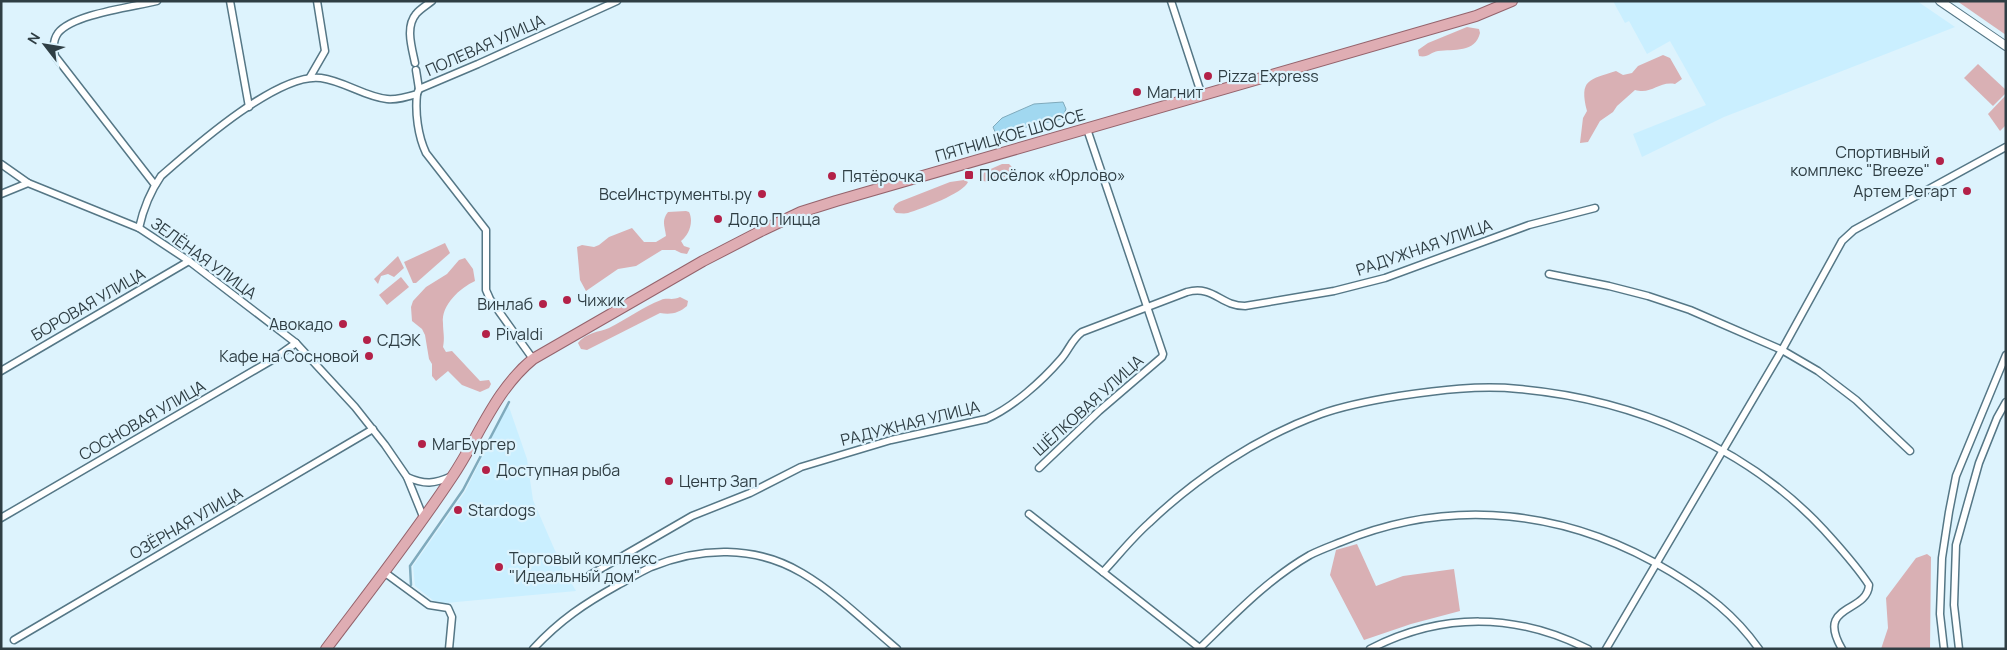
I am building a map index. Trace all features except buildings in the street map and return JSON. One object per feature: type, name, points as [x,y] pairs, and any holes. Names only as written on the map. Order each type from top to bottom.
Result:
[{"type":"main road","name":"ПЯТНИЦКОЕ ШОССЕ","points":[[326,649],[424,519],[453,476],[506,385],[533,359],[703,261],[801,212],[913,177],[1202,96],[1476,16],[1512,1]]},
{"type":"street","points":[[155,185],[55,56],[53,49],[58,33],[83,18],[157,1]]},
{"type":"street","points":[[230,1],[249,107]]},
{"type":"street","points":[[310,77],[325,51],[316,1]]},
{"type":"street","points":[[139,228],[142,213],[155,185],[180,159],[249,107],[278,88],[310,77],[337,82],[385,99],[405,98],[418,91],[411,25],[415,15],[432,1]]},
{"type":"street","name":"ПОЛЕВАЯ УЛИЦА","points":[[533,359],[490,300],[486,290],[486,230],[426,153],[421,143],[416,104],[418,91],[617,1]]},
{"type":"street","points":[[1171,1],[1202,96]]},
{"type":"street","points":[[1940,1],[2006,46]]},
{"type":"street","points":[[1088,128],[1149,307]]},
{"type":"street","points":[[1606,649],[1782,350],[1842,242],[1854,230],[2006,147]]},
{"type":"street","name":"ЗЕЛЁНАЯ УЛИЦА","points":[[1,164],[28,183],[139,228],[189,261],[296,344],[355,407],[373,430],[406,477],[424,519]]},
{"type":"street","points":[[1,194],[28,183]]},
{"type":"street","name":"РАДУЖНАЯ УЛИЦА","points":[[590,575],[692,516],[750,493],[801,467],[855,453],[891,440],[986,419],[999,414],[1044,376],[1062,357],[1075,337],[1082,332],[1149,307],[1196,290],[1210,293],[1234,306],[1245,306],[1334,291],[1385,278],[1529,225],[1594,208]]},
{"type":"street","name":"БОРОВАЯ УЛИЦА","points":[[1,371],[189,261]]},
{"type":"street","points":[[1549,274],[1648,296],[1690,310],[1782,350],[1818,371],[1856,400],[1910,451]]},
{"type":"street","name":"ШЁЛКОВАЯ УЛИЦА","points":[[1039,468],[1099,411],[1162,358],[1163,349],[1149,307]]},
{"type":"street","name":"СОСНОВАЯ УЛИЦА","points":[[1,518],[264,365],[296,344]]},
{"type":"street","points":[[1944,649],[1940,614],[1942,558],[1956,476],[2006,355]]},
{"type":"street","points":[[1103,572],[1148,524],[1184,492],[1231,459],[1274,436],[1322,414],[1374,400],[1429,391],[1519,388],[1569,395],[1621,407],[1670,424],[1722,450],[1779,488],[1809,514],[1859,570],[1868,586],[1866,596],[1838,615],[1834,623],[1836,638],[1842,649]]},
{"type":"street","points":[[1959,649],[1954,605],[1956,545],[1980,463],[1997,418],[2006,402]]},
{"type":"street","name":"ОЗЁРНАЯ УЛИЦА","points":[[14,640],[373,430]]},
{"type":"street","points":[[406,477],[418,482],[434,484],[453,476]]},
{"type":"street","points":[[1029,514],[1201,649],[1237,612],[1272,581],[1310,555],[1364,533],[1414,520],[1454,514],[1545,520],[1583,530],[1621,546],[1656,563],[1722,606],[1748,633],[1759,649]]},
{"type":"street","points":[[533,649],[552,629],[576,609],[650,568],[680,557],[703,552],[724,551],[750,554],[772,560],[800,572],[821,586],[897,649]]},
{"type":"street","points":[[384,572],[429,605],[448,608],[452,617],[449,649]]},
{"type":"street","points":[[1370,649],[1402,634],[1437,624],[1476,620],[1505,622],[1536,628],[1569,639],[1588,649]]},
{"type":"shaded area","points":[[1613,1],[1917,1],[1955,27],[1724,117],[1642,157],[1633,134],[1706,105],[1670,41],[1647,54],[1629,21],[1625,23]]},
{"type":"shaded area","points":[[1957,1],[2006,1],[2006,35]]},
{"type":"shaded area","points":[[1467,27],[1479,29],[1480,33],[1474,44],[1463,49],[1438,51],[1425,56],[1419,56],[1418,50],[1428,43]]},
{"type":"shaded area","points":[[1663,55],[1670,58],[1682,79],[1675,84],[1664,84],[1646,91],[1635,90],[1613,112],[1600,121],[1588,142],[1580,143],[1583,118],[1587,111],[1584,93],[1588,82],[1616,71],[1623,75],[1632,73],[1638,66]]},
{"type":"shaded area","points":[[1978,64],[2006,90],[2006,93],[1993,106],[1964,78]]},
{"type":"shaded area","points":[[2006,95],[2006,125],[2000,131],[1988,114]]},
{"type":"shaded area","points":[[1063,102],[1066,109],[1062,119],[996,134],[993,127],[1002,118],[1034,104]]},
{"type":"shaded area","points":[[1002,164],[1009,164],[1012,167],[1008,174],[1000,180],[989,182],[981,180],[984,172]]},
{"type":"shaded area","points":[[964,180],[968,182],[959,191],[932,204],[906,213],[896,213],[893,209],[899,202],[950,182]]},
{"type":"shaded area","points":[[668,212],[689,212],[691,224],[681,241],[684,246],[690,248],[687,254],[675,250],[662,250],[636,266],[618,269],[586,291],[580,280],[577,247],[582,245],[594,247],[609,237],[632,228],[644,242],[656,242],[666,236],[664,221]]},
{"type":"shaded area","points":[[445,243],[450,253],[416,283],[413,283],[404,262]]},
{"type":"shaded area","points":[[398,256],[404,268],[394,277],[388,274],[381,276],[378,284],[374,279]]},
{"type":"shaded area","points":[[465,258],[473,269],[475,281],[463,288],[445,310],[443,316],[443,347],[446,352],[452,351],[480,381],[489,380],[491,384],[489,388],[480,392],[462,385],[448,371],[436,381],[432,376],[432,364],[429,359],[425,335],[422,329],[412,321],[411,307],[413,301],[426,287],[447,274],[459,260]]},
{"type":"shaded area","points":[[401,277],[409,287],[387,305],[379,295]]},
{"type":"shaded area","points":[[680,297],[688,301],[687,306],[678,312],[671,314],[660,313],[587,350],[581,349],[578,343],[588,335],[609,328],[654,303],[663,299]]},
{"type":"shaded area","points":[[508,404],[527,459],[533,500],[563,569],[576,591],[446,603],[434,601],[415,586],[413,566],[465,492]]},
{"type":"shaded area","points":[[1357,544],[1376,586],[1403,576],[1454,569],[1460,611],[1411,624],[1364,640],[1330,575],[1336,550]]},
{"type":"shaded area","points":[[1927,554],[1931,557],[1930,649],[1881,649],[1888,628],[1886,598],[1916,558]]},
{"type":"waterway","points":[[411,585],[410,566],[463,490],[509,402]]},
{"type":"place","name":"Pizza Express","points":[[1208,76]]},
{"type":"place","name":"Магнит","points":[[1137,92]]},
{"type":"place","name":"Спортивный комплекс \"Breeze\"","points":[[1940,161]]},
{"type":"place","name":"Посёлок «Юрлово»","points":[[969,175]]},
{"type":"place","name":"Пятёрочка","points":[[832,176]]},
{"type":"place","name":"Артем Регарт","points":[[1967,191]]},
{"type":"place","name":"ВсеИнструменты.ру","points":[[762,194]]},
{"type":"place","name":"Додо Пицца","points":[[718,219]]},
{"type":"place","name":"Чижик","points":[[567,300]]},
{"type":"place","name":"Винлаб","points":[[543,304]]},
{"type":"place","name":"Авокадо","points":[[343,324]]},
{"type":"place","name":"Pivaldi","points":[[486,334]]},
{"type":"place","name":"СДЭК","points":[[367,340]]},
{"type":"place","name":"Кафе на Сосновой","points":[[369,356]]},
{"type":"place","name":"МагБургер","points":[[422,444]]},
{"type":"place","name":"Доступная рыба","points":[[486,470]]},
{"type":"place","name":"Центр Зап","points":[[669,481]]},
{"type":"place","name":"Stardogs","points":[[458,510]]},
{"type":"place","name":"Торговый комплекс \"Идеальный дом\"","points":[[499,567]]}]
